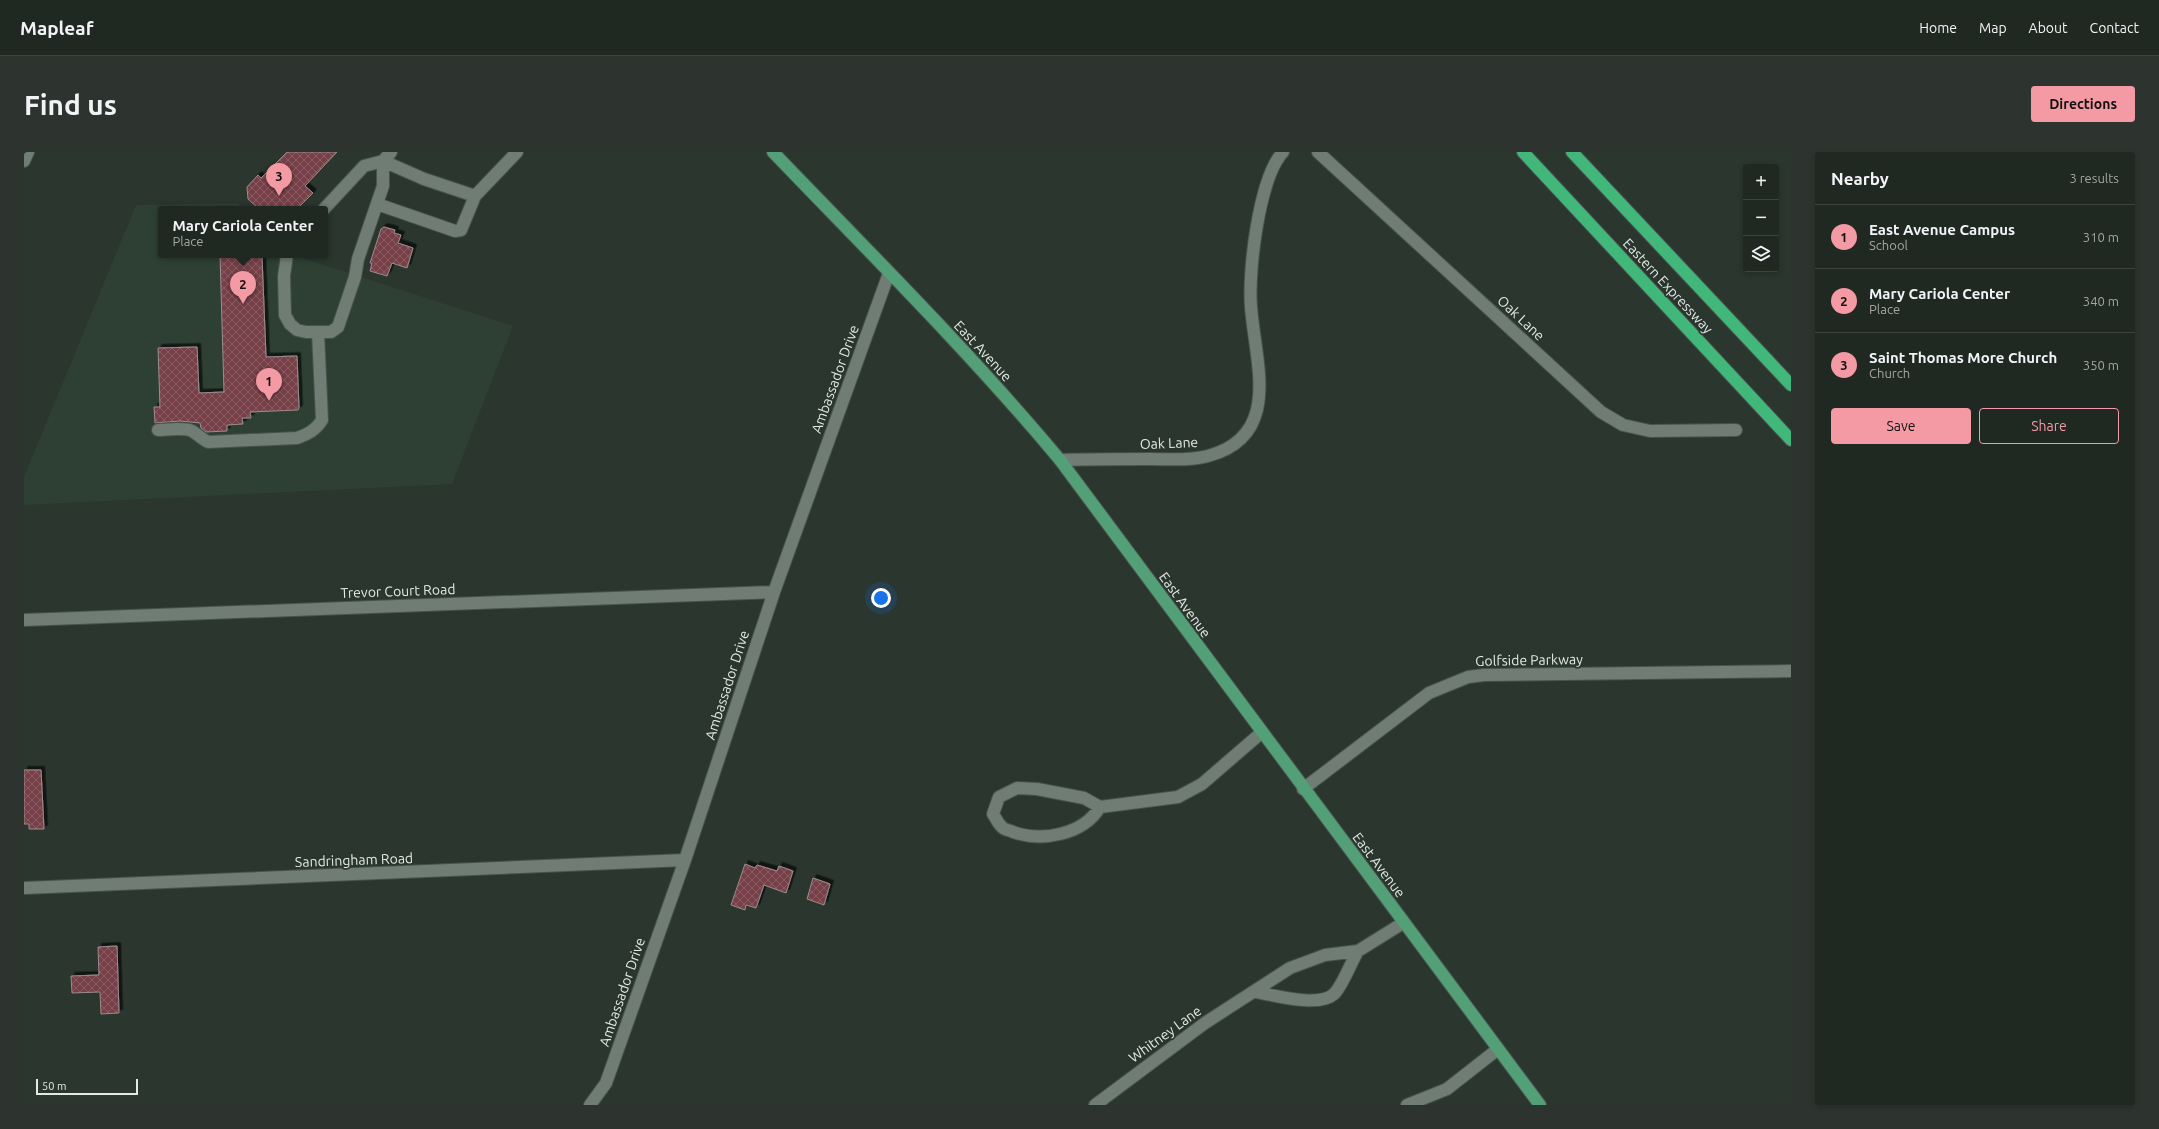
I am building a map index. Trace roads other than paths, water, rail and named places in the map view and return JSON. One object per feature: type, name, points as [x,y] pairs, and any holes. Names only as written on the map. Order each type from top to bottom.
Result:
[{"type":"highway","name":"Eastern Expressway","points":[[1523,152],[1791,440]]},
{"type":"highway","name":"Eastern Expressway","points":[[1572,152],[1791,385]]},
{"type":"main road","name":"East Avenue","points":[[773,152],[1005,397],[1060,460],[1303,789],[1540,1105]]},
{"type":"street","points":[[24,161],[28,152]]},
{"type":"street","points":[[327,206],[364,166],[383,161],[391,152]]},
{"type":"street","points":[[377,204],[455,231],[461,230],[475,196],[517,152]]},
{"type":"street","name":"Oak Lane","points":[[1060,460],[1190,459],[1222,451],[1236,443],[1246,434],[1256,416],[1260,392],[1259,372],[1250,305],[1255,243],[1266,185],[1274,164],[1283,152]]},
{"type":"street","name":"Oak Lane","points":[[1318,152],[1601,412],[1623,425],[1650,430],[1736,430]]},
{"type":"street","points":[[383,161],[424,179],[475,196]]},
{"type":"street","points":[[287,258],[284,276],[285,315],[290,324],[297,330],[331,332],[338,326],[355,277],[358,259],[383,186],[383,161]]},
{"type":"street","name":"Ambassador Drive","points":[[590,1105],[606,1084],[685,860],[774,592],[889,273]]},
{"type":"street","points":[[158,430],[193,431],[199,438],[208,442],[297,438],[308,434],[317,427],[322,420],[318,332]]},
{"type":"street","name":"Trevor Court Road","points":[[24,620],[774,592]]},
{"type":"street","name":"Golfside Parkway","points":[[1303,789],[1429,693],[1468,677],[1484,675],[1791,671]]},
{"type":"street","points":[[1100,807],[1094,818],[1070,830],[1045,837],[1021,834],[1002,828],[993,814],[999,797],[1017,788],[1053,792],[1084,798],[1100,807],[1163,800],[1191,792],[1261,732]]},
{"type":"street","name":"Sandringham Road","points":[[24,888],[685,860]]},
{"type":"street","name":"Whitney Lane","points":[[1095,1105],[1204,1023],[1256,992],[1264,984],[1307,960],[1325,955],[1358,951],[1403,923]]},
{"type":"street","name":"Whitney Lane","points":[[1256,992],[1301,999],[1315,1000],[1328,998],[1335,993],[1358,951]]},
{"type":"street","points":[[1407,1105],[1447,1089],[1498,1049]]},
{"type":"place","name":"Saint Thomas More Church","points":[[279,196]]},
{"type":"place","name":"Mary Cariola Center","points":[[243,304]]},
{"type":"place","name":"East Avenue Campus","points":[[269,401]]}]
